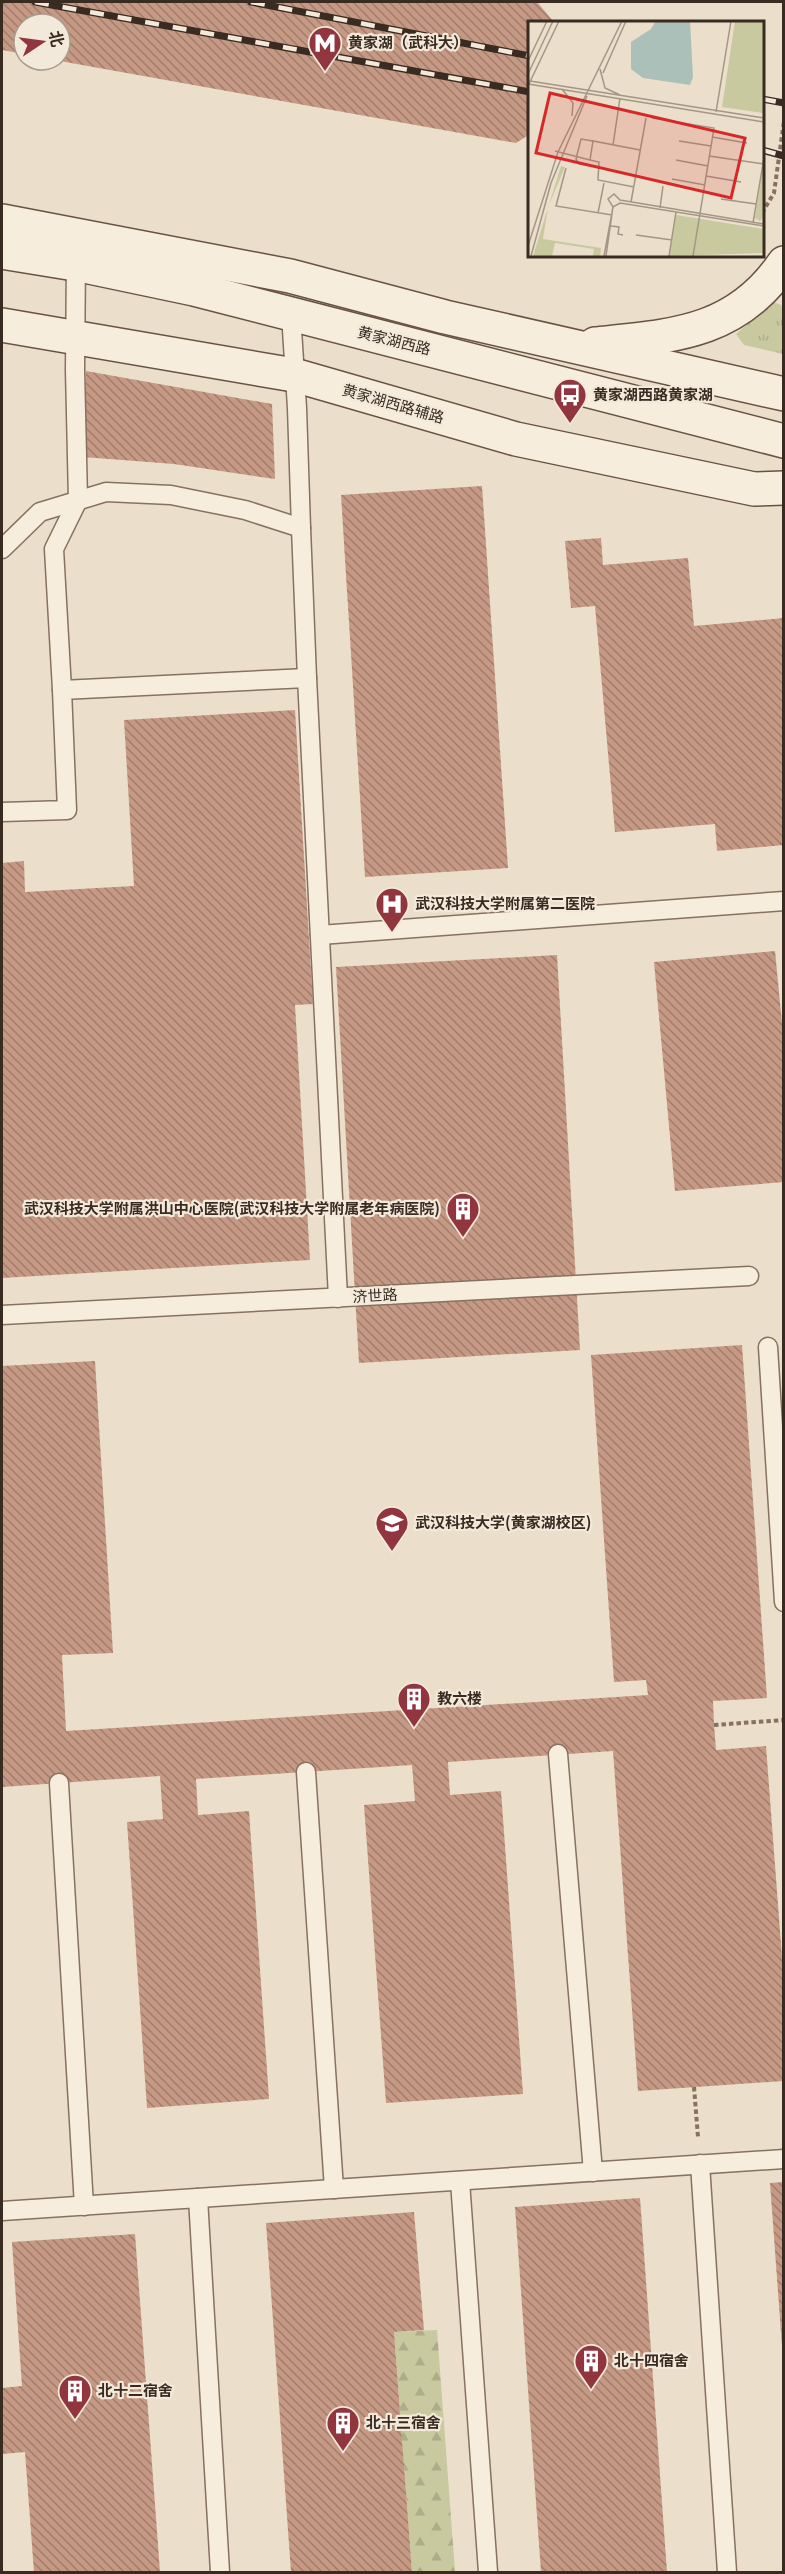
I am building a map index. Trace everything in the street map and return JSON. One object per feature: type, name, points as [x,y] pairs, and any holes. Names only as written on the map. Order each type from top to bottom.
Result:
[{"type":"main road","name":"黄家湖西路","points":[[2,221],[194,290],[783,441]]},
{"type":"main road","name":"黄家湖西路","points":[[2,252],[77,249],[290,276],[445,317],[783,394]]},
{"type":"main road","points":[[570,346],[667,337],[724,320],[769,285],[783,263]]},
{"type":"main road","name":"黄家湖西路辅路","points":[[2,325],[294,375],[516,439],[754,489],[783,488]]},
{"type":"lane","points":[[2,812],[67,810],[54,549],[78,500],[77,249]]},
{"type":"lane","points":[[291,314],[338,1298]]},
{"type":"lane","points":[[2,549],[40,512],[106,492],[171,495],[245,510],[301,528]]},
{"type":"lane","points":[[62,690],[307,678]]},
{"type":"lane","points":[[320,935],[783,901]]},
{"type":"lane","name":"济世路","points":[[2,1315],[749,1276]]},
{"type":"lane","points":[[768,1347],[783,1602]]},
{"type":"lane","points":[[558,1754],[593,2172]]},
{"type":"lane","points":[[306,1772],[334,2189]]},
{"type":"lane","points":[[59,1783],[84,2206]]},
{"type":"lane","points":[[2,2211],[783,2159]]},
{"type":"lane","points":[[700,2164],[727,2572]]},
{"type":"lane","points":[[460,2181],[488,2572]]},
{"type":"lane","points":[[198,2198],[220,2572]]},
{"type":"path","points":[[764,210],[774,193],[783,121]]},
{"type":"path","points":[[714,1725],[783,1720]]},
{"type":"path","points":[[694,2087],[700,2164]]},
{"type":"green space","points":[[773,302],[781,305],[783,309],[783,354],[744,345],[736,334]]},
{"type":"green space","points":[[437,2330],[455,2572],[412,2572],[394,2332]]},
{"type":"building","name":"黄家湖（武科大）","points":[[2,2],[537,2],[553,21],[528,21],[528,135],[516,143],[72,63],[72,12],[12,12],[12,52],[2,50]]},
{"type":"building","points":[[86,371],[272,404],[275,479],[174,464],[83,457]]},
{"type":"building","points":[[482,486],[508,868],[365,877],[341,495]]},
{"type":"building","points":[[601,538],[603,565],[688,558],[694,626],[784,618],[784,845],[717,851],[715,824],[615,832],[595,606],[571,608],[565,541]]},
{"type":"building","points":[[295,710],[313,1004],[295,1005],[310,1260],[2,1278],[2,863],[24,861],[25,892],[134,886],[124,720]]},
{"type":"building","points":[[775,951],[782,1023],[784,1023],[784,1182],[675,1191],[654,962]]},
{"type":"building","name":"武汉科技大学附属洪山中心医院(武汉科技大学附属老年病医院)","points":[[557,955],[580,1350],[359,1363],[336,967]]},
{"type":"building","name":"教六楼","points":[[742,1345],[767,1698],[713,1701],[714,1725],[716,1750],[766,1746],[784,1984],[784,2081],[638,2091],[613,1751],[448,1762],[450,1795],[501,1791],[523,2094],[386,2103],[364,1805],[415,1801],[412,1765],[196,1779],[198,1815],[249,1811],[269,2099],[147,2108],[127,1822],[163,1819],[160,1776],[2,1787],[2,1366],[95,1361],[113,1653],[62,1655],[66,1731],[648,1695],[646,1680],[614,1682],[591,1355]]},
{"type":"building","points":[[784,2182],[784,2346],[782,2346],[770,2183]]},
{"type":"building","name":"北十四宿舍","points":[[640,2198],[667,2572],[541,2572],[515,2207]]},
{"type":"building","name":"北十三宿舍","points":[[414,2212],[424,2330],[394,2332],[412,2572],[291,2572],[266,2223]]},
{"type":"building","name":"北十二宿舍","points":[[135,2234],[160,2572],[34,2572],[25,2452],[2,2454],[2,2388],[22,2386],[12,2242]]},
{"type":"railway","points":[[35,2],[528,92]]},
{"type":"railway","points":[[251,2],[528,56]]},
{"type":"railway","points":[[764,99],[784,103]]},
{"type":"railway","points":[[764,151],[784,156]]},
{"type":"place","name":"黄家湖（武科大）","points":[[325,72]]},
{"type":"place","name":"黄家湖西路黄家湖","points":[[570,424]]},
{"type":"place","name":"武汉科技大学附属第二医院","points":[[392,933]]},
{"type":"place","name":"武汉科技大学附属洪山中心医院(武汉科技大学附属老年病医院)","points":[[463,1238]]},
{"type":"place","name":"武汉科技大学(黄家湖校区)","points":[[392,1552]]},
{"type":"place","name":"教六楼","points":[[414,1728]]},
{"type":"place","name":"北十四宿舍","points":[[591,2390]]},
{"type":"place","name":"北十二宿舍","points":[[75,2420]]},
{"type":"place","name":"北十三宿舍","points":[[343,2452]]}]
